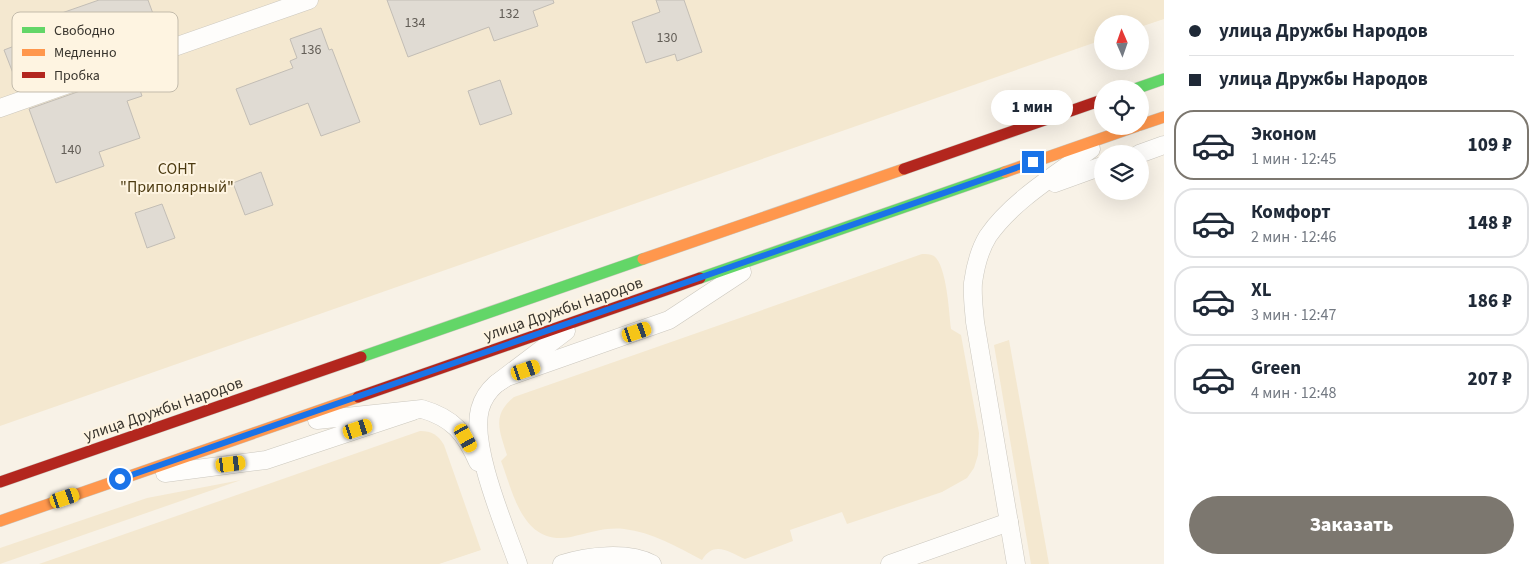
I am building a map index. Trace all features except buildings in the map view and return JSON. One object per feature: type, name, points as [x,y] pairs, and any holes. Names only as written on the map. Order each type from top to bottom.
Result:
[{"type":"main road","points":[[1149,84],[1164,79]]},
{"type":"main road","name":"улица Дружбы Народов","points":[[0,482],[1094,103]]},
{"type":"main road","name":"улица Дружбы Народов","points":[[1149,122],[1164,117]]},
{"type":"main road","name":"улица Дружбы Народов","points":[[3,520],[1111,135]]},
{"type":"lane","points":[[178,46],[308,0]]},
{"type":"lane","points":[[0,108],[46,92]]},
{"type":"lane","points":[[1016,564],[976,322],[973,284],[978,260],[987,238],[1002,218],[1108,136]]},
{"type":"lane","points":[[1149,150],[1164,145]]},
{"type":"lane","points":[[1032,193],[1094,169]]},
{"type":"lane","points":[[496,384],[507,377],[668,320],[771,253]]},
{"type":"lane","points":[[518,564],[495,499],[481,449],[478,423],[483,399],[496,384],[584,318]]},
{"type":"lane","points":[[120,479],[266,460],[422,409],[435,413],[458,427],[474,452],[495,499]]},
{"type":"lane","points":[[282,423],[413,411]]},
{"type":"lane","points":[[890,564],[1009,522]]},
{"type":"lane","points":[[562,564],[592,557],[619,556],[652,564]]},
{"type":"green space","name":"СОНТ \"Приполярный\"","points":[[0,0],[1164,0],[1164,19],[1149,24],[1149,15],[1094,15],[1094,43],[0,426]]},
{"type":"green space","points":[[922,254],[934,256],[942,269],[947,290],[951,329],[961,335],[979,433],[978,455],[974,468],[967,478],[942,492],[847,524],[842,512],[790,530],[793,541],[745,559],[728,551],[717,549],[712,550],[702,560],[674,545],[644,533],[624,529],[604,530],[571,537],[555,538],[542,534],[531,526],[523,515],[516,502],[501,461],[507,455],[500,431],[500,417],[502,410],[514,397]]},
{"type":"green space","points":[[1009,340],[1049,564],[1031,564],[994,345]]},
{"type":"green space","points":[[420,431],[434,434],[444,445],[481,550],[439,564],[39,564]]},
{"type":"green space","points":[[241,480],[0,564],[0,548],[147,498]]},
{"type":"traffic: fast","points":[[1149,84],[1164,79]]},
{"type":"traffic: fast","points":[[700,278],[1005,172]]},
{"type":"traffic: fast","points":[[361,357],[643,259]]},
{"type":"traffic: slow","points":[[1149,122],[1164,117]]},
{"type":"traffic: slow","points":[[1005,172],[1111,135]]},
{"type":"traffic: slow","points":[[643,259],[904,169]]},
{"type":"traffic: slow","points":[[0,521],[358,397]]},
{"type":"traffic: jam","points":[[904,169],[1094,103]]},
{"type":"traffic: jam","points":[[358,397],[700,278]]},
{"type":"traffic: jam","points":[[0,482],[361,357]]},
{"type":"route","points":[[120,479],[1033,162]]}]
